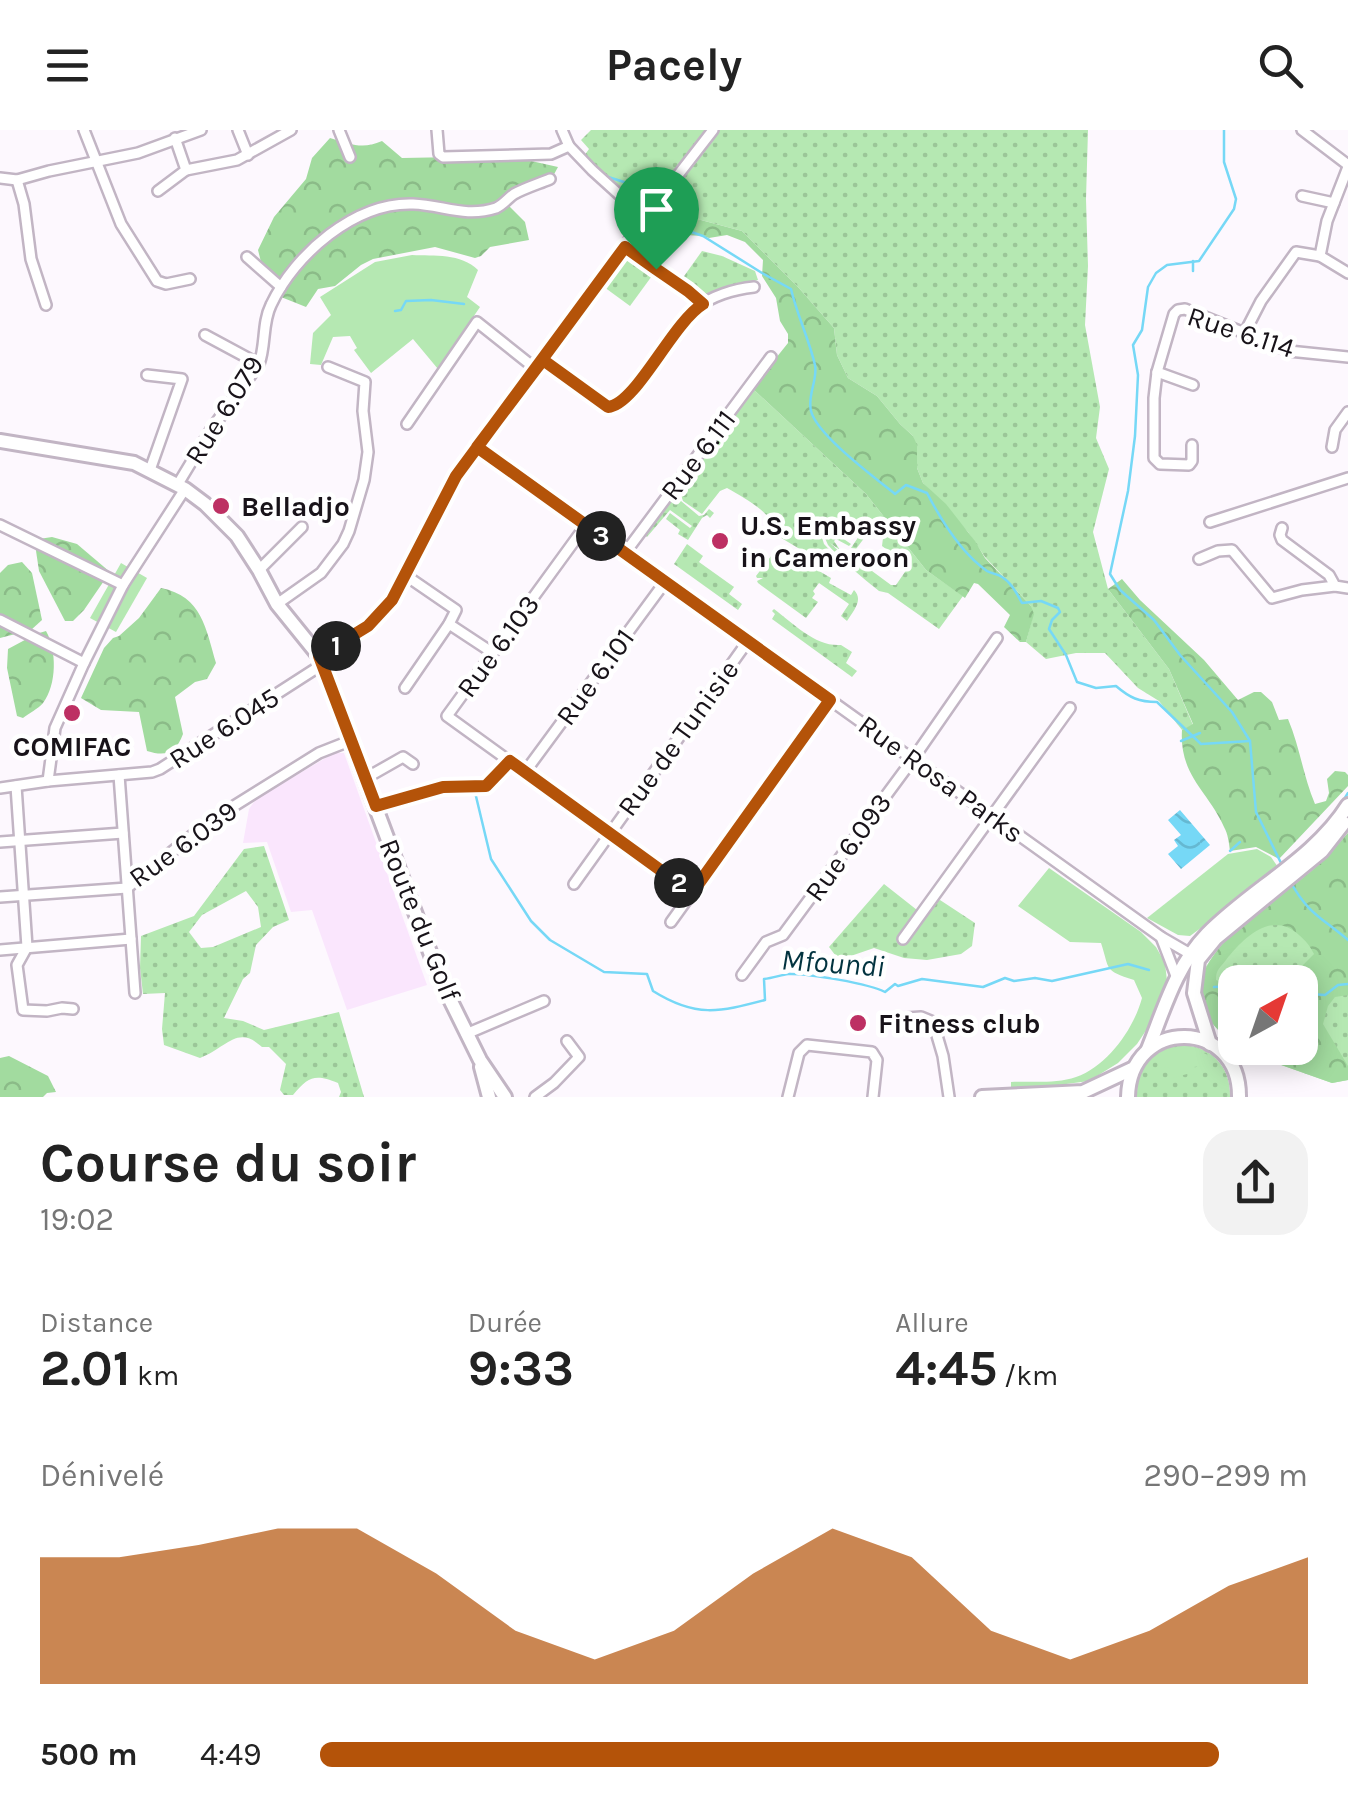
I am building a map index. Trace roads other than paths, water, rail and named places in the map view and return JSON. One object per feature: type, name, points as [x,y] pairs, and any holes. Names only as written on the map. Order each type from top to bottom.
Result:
[{"type":"main road","name":"Route du Golf","points":[[0,442],[127,461],[181,486],[223,520],[260,570],[277,604],[321,660],[440,979],[480,1060],[506,1097]]},
{"type":"main road","points":[[1210,1044],[1194,993],[1194,957],[1222,920],[1316,843],[1348,805]]},
{"type":"main road","points":[[1128,1097],[1132,1069],[1148,1049],[1176,976],[1322,851],[1348,819]]},
{"type":"main road","points":[[1148,1049],[1185,1036],[1210,1044],[1229,1060],[1239,1082],[1240,1096]]},
{"type":"main road","name":"Route du Golf","points":[[480,1060],[489,1097]]},
{"type":"main road","points":[[982,1097],[1083,1092],[1132,1069]]},
{"type":"street","points":[[84,130],[121,224],[158,281],[166,284],[190,279]]},
{"type":"street","points":[[0,178],[16,180],[138,153],[201,130]]},
{"type":"street","points":[[238,130],[248,156]]},
{"type":"street","points":[[158,191],[186,170],[248,156],[291,130]]},
{"type":"street","points":[[338,130],[350,158]]},
{"type":"street","points":[[438,130],[438,154],[443,157],[551,154],[569,146]]},
{"type":"street","points":[[562,130],[569,146],[645,218]]},
{"type":"street","name":"Rue 6.045","points":[[0,788],[152,772],[170,764],[368,626],[392,600],[456,476],[713,130]]},
{"type":"street","points":[[1302,130],[1348,166],[1327,221],[1320,256]]},
{"type":"street","points":[[176,138],[186,170]]},
{"type":"street","name":"Rue 6.079","points":[[48,781],[55,728],[84,664],[123,585],[210,431],[259,364],[269,308],[299,261],[333,230],[387,205],[416,204],[460,213],[498,207],[514,194],[550,179]]},
{"type":"street","points":[[16,180],[24,204],[31,259],[46,305]]},
{"type":"street","points":[[1302,196],[1334,203]]},
{"type":"street","points":[[625,247],[703,304]]},
{"type":"street","points":[[1245,332],[1261,301],[1298,250],[1320,256],[1348,273]]},
{"type":"street","points":[[247,257],[280,287]]},
{"type":"street","points":[[407,424],[477,322],[608,407],[618,406],[684,321],[703,304],[754,287]]},
{"type":"street","name":"Rue 6.114","points":[[1158,372],[1174,314],[1184,309],[1288,351],[1348,357]]},
{"type":"street","points":[[205,335],[259,364]]},
{"type":"street","name":"Rue 6.111","points":[[625,553],[771,357]]},
{"type":"street","points":[[277,604],[322,573],[343,544],[364,480],[368,452],[362,411],[365,382],[328,368]]},
{"type":"street","points":[[1192,445],[1189,464],[1160,464],[1154,458],[1158,372],[1193,385]]},
{"type":"street","points":[[146,376],[182,380],[150,470]]},
{"type":"street","points":[[1332,447],[1334,430],[1348,412]]},
{"type":"street","name":"Rue Rosa Parks","points":[[477,447],[1194,957]]},
{"type":"street","points":[[1210,522],[1348,478]]},
{"type":"street","name":"Rue 6.103","points":[[586,525],[447,716],[692,893]]},
{"type":"street","points":[[0,526],[123,585]]},
{"type":"street","points":[[260,570],[302,527]]},
{"type":"street","points":[[1282,528],[1282,540],[1328,575],[1335,586]]},
{"type":"street","points":[[1200,559],[1232,550],[1272,598],[1302,590],[1348,588]]},
{"type":"street","points":[[405,575],[456,610],[405,688]]},
{"type":"street","name":"Rue 6.101","points":[[525,772],[665,582]]},
{"type":"street","points":[[0,620],[84,664]]},
{"type":"street","points":[[449,624],[493,653]]},
{"type":"street","name":"Rue 6.093","points":[[742,974],[766,942],[783,935],[998,638]]},
{"type":"street","name":"Rue de Tunisie","points":[[574,884],[748,641]]},
{"type":"street","points":[[671,922],[830,700]]},
{"type":"street","points":[[903,939],[1070,708]]},
{"type":"street","name":"Rue 6.039","points":[[0,897],[127,888],[210,821],[320,753],[352,740]]},
{"type":"street","points":[[366,778],[403,757],[414,764]]},
{"type":"street","points":[[376,806],[443,787],[486,786],[510,761]]},
{"type":"street","points":[[118,775],[136,993]]},
{"type":"street","points":[[16,786],[27,947],[17,965],[23,1010],[73,1009]]},
{"type":"street","points":[[0,842],[123,833]]},
{"type":"street","points":[[1161,937],[1176,976]]},
{"type":"street","points":[[0,950],[131,939]]},
{"type":"street","points":[[466,1034],[544,1001]]},
{"type":"street","points":[[907,1018],[921,1017],[932,1022],[944,1056],[949,1097]]},
{"type":"street","points":[[535,1097],[579,1057],[567,1041]]},
{"type":"street","points":[[788,1097],[801,1049],[807,1044],[876,1055],[873,1097]]},
{"type":"water","points":[[1180,810],[1210,845],[1181,869],[1168,854],[1178,846],[1174,840],[1181,835],[1168,820]]},
{"type":"waterway","points":[[1224,130],[1224,162],[1236,199],[1234,209],[1199,261],[1167,265],[1156,273],[1148,287],[1142,330],[1133,345],[1138,375],[1135,436],[1110,574],[1120,590],[1154,620],[1232,712],[1250,741],[1256,812],[1282,865]]},
{"type":"waterway","points":[[602,175],[627,183],[652,201]]},
{"type":"waterway","points":[[658,207],[677,227],[703,236],[791,289],[815,365],[810,405],[815,421],[847,455],[895,494],[906,485],[927,493],[960,546],[987,571],[1009,582],[1022,603],[1041,601],[1058,608],[1060,612],[1049,629],[1077,682],[1096,688],[1116,686],[1135,698],[1157,702],[1201,744],[1250,741]]},
{"type":"waterway","points":[[1193,261],[1193,271]]},
{"type":"waterway","points":[[395,311],[401,310],[406,301],[464,304]]},
{"type":"waterway","points":[[1181,741],[1200,733]]},
{"type":"waterway","name":"Mfoundi","points":[[474,788],[491,859],[531,921],[550,940],[604,972],[647,974],[653,991],[695,1009],[721,1010],[765,1000],[764,979],[788,974],[838,980],[885,992],[895,984],[922,979],[983,987],[1005,978],[1052,981],[1128,964],[1149,970]]},
{"type":"waterway","points":[[1341,804],[1348,793]]},
{"type":"waterway","points":[[1322,828],[1336,811]]},
{"type":"waterway","points":[[1230,851],[1240,842]]},
{"type":"waterway","points":[[1290,881],[1309,908],[1348,940]]},
{"type":"waterway","points":[[1318,994],[1348,984]]},
{"type":"waterway","points":[[1214,987],[1218,987]]},
{"type":"place","name":"Belladjo","points":[[221,506]]},
{"type":"place","name":"U.S. Embassy in Cameroon","points":[[720,541]]},
{"type":"place","name":"COMIFAC","points":[[72,713]]},
{"type":"place","name":"Fitness club","points":[[858,1023]]}]
